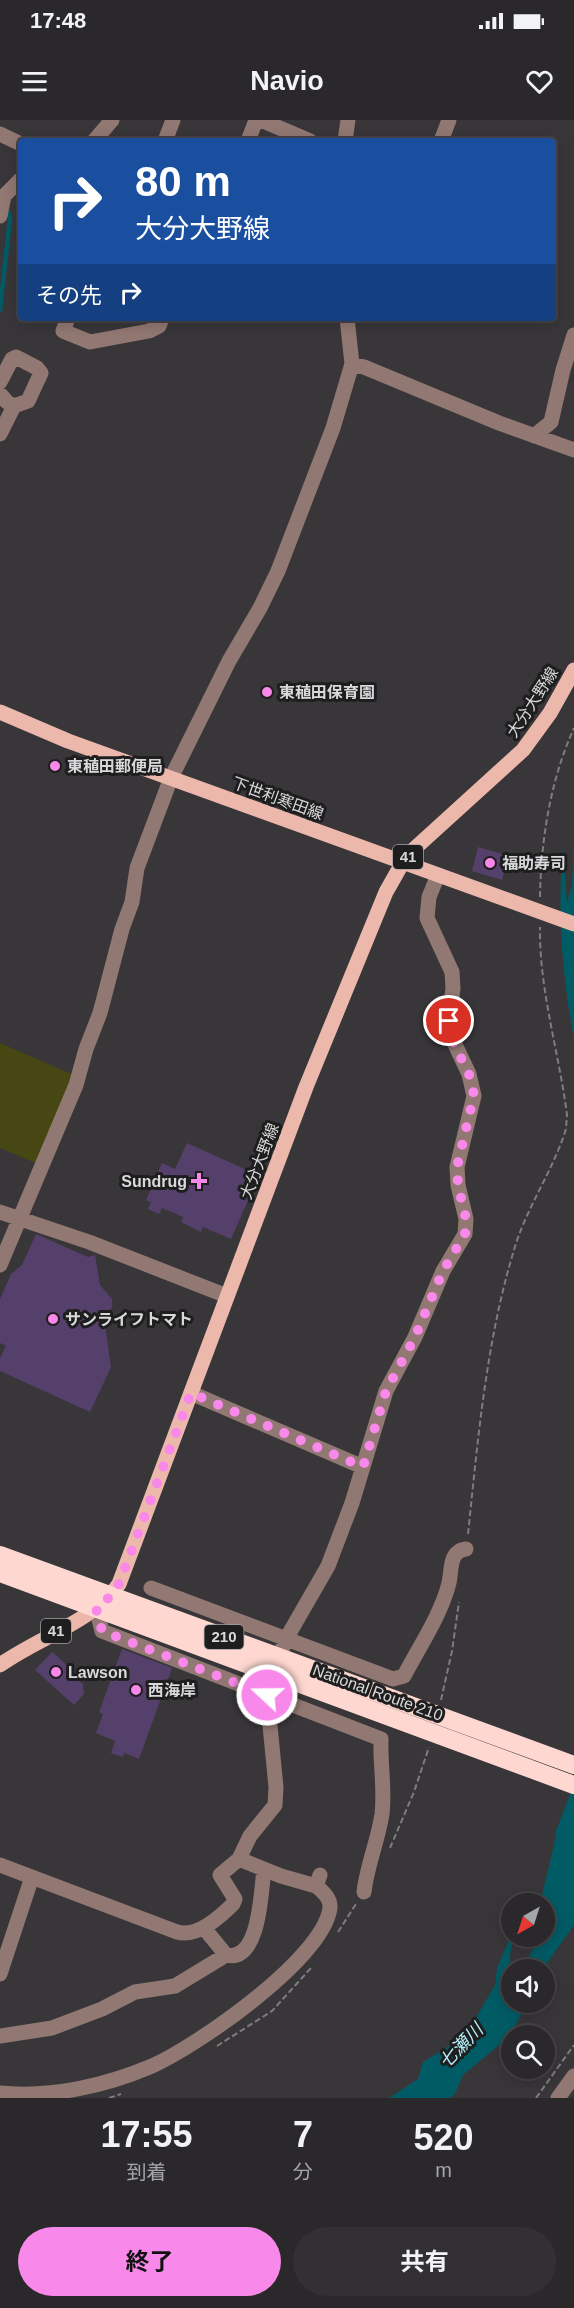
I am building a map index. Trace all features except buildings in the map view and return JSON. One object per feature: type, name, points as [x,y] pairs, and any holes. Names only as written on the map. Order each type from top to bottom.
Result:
[{"type":"highway","name":"National Route 210","points":[[0,1556],[111,1596],[276,1665]]},
{"type":"highway","name":"National Route 210","points":[[0,1573],[96,1608],[276,1665],[574,1765]]},
{"type":"highway","name":"National Route 210","points":[[444,1721],[574,1785]]},
{"type":"main road","name":"大分大野線","points":[[0,1665],[96,1608],[111,1596],[123,1572],[330,1024],[386,892],[403,862],[424,839],[523,750],[550,713],[574,670]]},
{"type":"main road","name":"下世利寒田線","points":[[0,712],[68,741],[574,924]]},
{"type":"street","points":[[97,138],[112,120]]},
{"type":"street","points":[[166,138],[173,120]]},
{"type":"street","points":[[249,138],[256,120]]},
{"type":"street","points":[[261,120],[295,127],[307,138]]},
{"type":"street","points":[[345,138],[348,120]]},
{"type":"street","points":[[442,138],[449,120]]},
{"type":"street","points":[[0,134],[18,143]]},
{"type":"street","points":[[0,216],[4,196],[18,182]]},
{"type":"street","points":[[67,321],[63,331],[90,342],[149,331],[159,326],[161,321]]},
{"type":"street","points":[[0,1265],[76,1085],[86,1049],[100,1013],[122,929],[132,902],[137,868],[171,778],[225,669],[256,616],[281,565],[333,428],[352,364],[347,321]]},
{"type":"street","points":[[534,436],[551,422],[574,335]]},
{"type":"street","points":[[0,382],[12,359],[16,357],[39,370],[41,376],[28,401],[14,406],[0,434]]},
{"type":"street","points":[[352,364],[574,450]]},
{"type":"street","points":[[0,394],[14,406]]},
{"type":"street","points":[[0,1865],[177,1932],[189,1933],[204,1928],[233,1904],[234,1895],[220,1875],[239,1859],[250,1836],[275,1805],[276,1787],[267,1695],[276,1665],[286,1639],[325,1571],[352,1503],[386,1391],[415,1337],[439,1279],[460,1245],[466,1227],[457,1167],[473,1101],[473,1088],[450,1036],[452,972],[427,918],[429,897],[438,875]]},
{"type":"street","points":[[0,1212],[120,1254],[227,1296]]},
{"type":"street","points":[[191,1393],[363,1467]]},
{"type":"street","points":[[151,1588],[393,1679],[399,1679],[404,1676],[441,1605],[456,1553],[466,1549]]},
{"type":"street","points":[[96,1608],[102,1631],[381,1739],[383,1804],[380,1828],[367,1866],[364,1892]]},
{"type":"street","points":[[0,2093],[50,2095],[106,2083],[153,2066],[206,2036],[273,1984],[296,1962],[325,1923],[330,1907],[318,1880],[264,1869],[239,1859]]},
{"type":"street","points":[[0,2036],[52,2028],[102,2009],[135,1992],[175,1986],[226,1955],[239,1954],[251,1942],[264,1869]]},
{"type":"street","points":[[0,1974],[32,1877]]},
{"type":"street","points":[[204,1928],[226,1955]]},
{"type":"street","points":[[558,2098],[574,2076]]},
{"type":"path","points":[[466,1549],[483,1400],[505,1280],[515,1247],[566,1129],[565,1095],[541,958],[540,872],[546,822],[560,765],[574,728]]},
{"type":"path","points":[[444,1721],[460,1598]]},
{"type":"path","points":[[536,2098],[574,2045]]},
{"type":"shaded area","points":[[0,1043],[76,1076],[40,1165],[0,1148]]},
{"type":"water","points":[[574,844],[574,1040],[566,991],[560,894],[563,845],[567,903],[572,884]]},
{"type":"water","points":[[574,1784],[574,1925],[550,1959],[527,1959],[534,1947],[555,1947],[555,1893],[542,1893],[556,1831]]},
{"type":"water","name":"七瀬川","points":[[506,1947],[512,1947],[510,1959],[501,1959],[501,2013],[522,2013],[516,2025],[501,2025],[501,2043],[463,2075],[455,2094],[450,2098],[389,2098],[418,2079],[423,2062],[466,2035],[495,1985],[497,1968]]},
{"type":"waterway","points":[[0,310],[10,218],[7,209]]},
{"type":"place","name":"東稙田保育園","points":[[267,692]]},
{"type":"place","name":"東稙田郵便局","points":[[55,766]]},
{"type":"place","name":"福助寿司","points":[[490,863]]},
{"type":"place","name":"Sundrug","points":[[199,1181]]},
{"type":"place","name":"サンライフトマト","points":[[53,1319]]},
{"type":"place","name":"Lawson","points":[[56,1672]]},
{"type":"place","name":"西海岸","points":[[136,1690]]},
{"type":"route","points":[[267,1695],[102,1631],[96,1608],[111,1596],[119,1584],[191,1393],[363,1467],[386,1391],[410,1348],[447,1263],[465,1234],[466,1219],[458,1185],[457,1167],[474,1095],[469,1074],[450,1036],[449,1021]]}]
